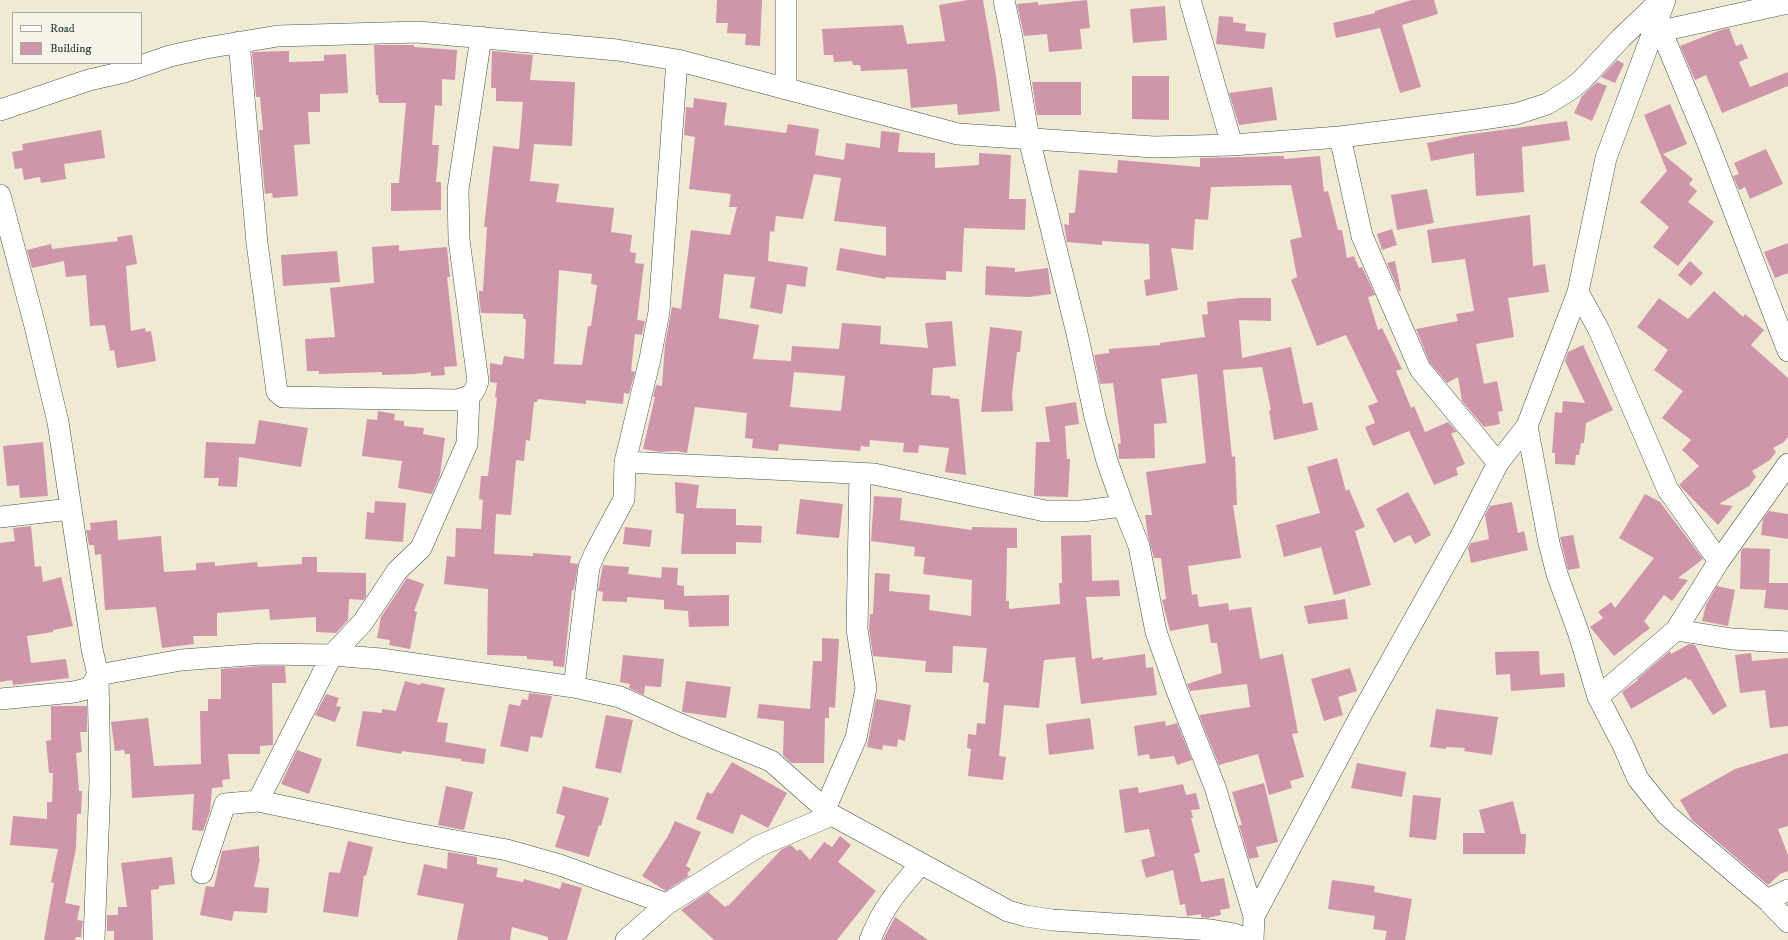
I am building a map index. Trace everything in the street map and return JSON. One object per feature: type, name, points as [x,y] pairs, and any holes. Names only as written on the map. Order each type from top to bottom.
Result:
[{"type":"street","points":[[786,0],[786,89]]},
{"type":"street","points":[[0,699],[74,692],[90,688],[98,675],[181,660],[262,654],[332,655],[381,659],[574,687],[620,697],[682,725],[771,761],[829,812],[1008,911],[1026,916],[1079,922],[1211,930],[1234,934],[1252,940],[1254,916],[1215,787],[1177,691],[1156,632],[1140,546],[1123,506],[1107,461],[1095,417],[1077,333],[1029,139],[1004,0]]},
{"type":"street","points":[[1190,0],[1232,145]]},
{"type":"street","points":[[0,110],[89,80],[124,72],[170,56],[239,42],[278,36],[368,32],[418,32],[617,50],[677,60],[958,134],[1154,147],[1232,145],[1340,137],[1490,118],[1516,114],[1547,104],[1571,89],[1582,80],[1621,38],[1661,0]]},
{"type":"street","points":[[1254,916],[1362,712],[1462,534],[1498,463],[1527,426],[1578,292],[1606,158],[1660,27],[1665,0]]},
{"type":"street","points":[[1660,27],[1788,3]]},
{"type":"street","points":[[1660,27],[1707,141],[1788,351]]},
{"type":"street","points":[[239,42],[257,243],[277,392],[283,397],[457,400],[469,396],[475,391],[478,381],[459,240],[458,190],[481,37]]},
{"type":"street","points":[[574,687],[589,567],[624,499],[625,462],[650,359],[659,312],[677,60]]},
{"type":"street","points":[[1340,137],[1362,236],[1420,369],[1498,463]]},
{"type":"street","points":[[0,195],[34,322],[58,422],[92,649],[98,675],[100,781],[94,940]]},
{"type":"street","points":[[1578,292],[1599,330],[1668,490],[1719,561]]},
{"type":"street","points":[[258,801],[332,655],[363,622],[397,570],[421,548],[467,444],[469,396]]},
{"type":"street","points":[[1527,426],[1549,543],[1557,574],[1579,634],[1598,696],[1624,745],[1638,779],[1667,815],[1768,900],[1788,922]]},
{"type":"street","points":[[625,462],[874,474],[1044,511],[1082,512],[1123,506]]},
{"type":"street","points":[[1598,696],[1676,630],[1719,561],[1788,464]]},
{"type":"street","points":[[626,940],[667,904],[759,846],[829,812],[856,738],[866,688],[857,629],[860,473]]},
{"type":"street","points":[[0,517],[70,509]]},
{"type":"street","points":[[1676,630],[1732,639],[1788,642]]},
{"type":"street","points":[[202,873],[225,804],[258,801],[406,832],[507,850],[560,865],[667,904]]},
{"type":"street","points":[[870,940],[876,923],[891,898],[921,864]]},
{"type":"street","points":[[1768,900],[1788,890]]},
{"type":"building","points":[[717,0],[762,0],[760,46],[745,45],[746,34],[727,33],[728,23],[716,23]]},
{"type":"building","points":[[968,0],[983,0],[996,76],[1000,111],[958,115],[957,104],[911,108],[907,69],[861,71],[860,65],[853,65],[852,61],[834,62],[833,55],[824,55],[822,29],[903,25],[907,44],[945,41],[939,5]]},
{"type":"building","points":[[1087,0],[1090,28],[1080,29],[1082,49],[1049,52],[1047,34],[1024,36],[1017,4],[1038,2],[1038,5]]},
{"type":"building","points":[[1412,0],[1434,0],[1438,14],[1402,25],[1421,87],[1400,93],[1380,28],[1336,38],[1333,23],[1375,13],[1375,11]]},
{"type":"building","points":[[1165,6],[1167,40],[1133,43],[1130,9]]},
{"type":"building","points":[[1219,16],[1233,17],[1233,22],[1246,24],[1245,31],[1266,33],[1264,49],[1216,44]]},
{"type":"building","points":[[1729,28],[1736,46],[1742,44],[1748,58],[1739,62],[1750,87],[1788,72],[1788,86],[1722,113],[1706,75],[1695,80],[1680,46]]},
{"type":"building","points":[[374,45],[414,45],[414,47],[457,50],[455,80],[442,79],[442,106],[435,105],[432,145],[439,145],[436,182],[441,182],[441,210],[391,211],[391,183],[399,183],[406,103],[379,103],[378,95],[376,95]]},
{"type":"building","points":[[289,51],[289,62],[324,61],[324,55],[346,54],[348,93],[320,94],[320,112],[308,112],[310,144],[294,145],[298,196],[273,198],[272,193],[265,194],[259,130],[263,130],[260,97],[256,97],[252,52]]},
{"type":"building","points":[[492,51],[533,55],[530,80],[575,82],[572,146],[534,144],[530,181],[559,184],[556,202],[614,208],[611,232],[632,235],[630,252],[636,253],[635,263],[644,264],[637,320],[645,321],[642,335],[635,334],[631,371],[635,372],[629,394],[624,393],[623,404],[586,400],[586,404],[538,399],[537,402],[534,402],[530,441],[526,440],[524,461],[516,460],[511,515],[496,514],[494,554],[533,556],[533,553],[571,556],[570,563],[578,564],[574,590],[572,590],[564,667],[553,666],[553,661],[527,659],[527,656],[487,655],[488,589],[444,584],[447,556],[455,557],[456,528],[481,529],[483,500],[479,499],[481,476],[488,476],[497,397],[495,397],[497,383],[490,382],[490,363],[502,365],[504,356],[524,359],[526,319],[523,319],[523,314],[481,313],[479,297],[479,291],[483,291],[487,227],[484,227],[493,146],[519,149],[523,102],[496,101],[496,88],[491,88]],"holes":[[[559,270],[592,274],[591,284],[597,285],[591,326],[588,326],[582,365],[554,364]]]},
{"type":"building","points":[[1617,60],[1624,64],[1615,83],[1601,77]]},
{"type":"building","points":[[1132,76],[1169,76],[1169,120],[1132,119]]},
{"type":"building","points":[[1032,82],[1081,82],[1081,115],[1037,115]]},
{"type":"building","points":[[1597,82],[1607,86],[1592,121],[1574,113],[1582,96]]},
{"type":"building","points":[[1272,87],[1277,120],[1239,125],[1229,93]]},
{"type":"building","points":[[694,98],[727,103],[724,125],[786,133],[788,124],[819,129],[815,155],[844,160],[846,143],[880,148],[881,131],[900,133],[898,152],[935,153],[935,168],[979,165],[979,153],[1011,155],[1009,199],[1026,199],[1025,230],[964,228],[962,272],[946,271],[946,280],[886,277],[885,279],[836,270],[840,248],[886,256],[886,227],[834,221],[841,178],[814,174],[803,219],[776,216],[774,232],[770,231],[768,261],[808,267],[805,287],[787,284],[782,314],[750,308],[755,277],[724,274],[719,318],[759,325],[753,359],[791,361],[792,346],[839,349],[842,323],[881,326],[880,344],[928,348],[925,323],[952,321],[956,366],[933,368],[931,395],[950,396],[950,398],[959,399],[966,475],[945,472],[949,448],[919,445],[918,453],[903,452],[904,443],[870,440],[869,447],[861,446],[860,451],[779,444],[778,451],[752,448],[753,439],[745,438],[747,413],[695,407],[687,453],[676,451],[661,452],[643,449],[655,397],[653,397],[656,385],[662,386],[665,345],[672,307],[681,309],[691,230],[730,235],[737,207],[729,207],[731,194],[689,189],[695,137],[684,135],[686,107],[693,108]],"holes":[[[794,372],[845,376],[841,411],[790,407]]]},
{"type":"building","points":[[1670,104],[1687,144],[1663,154],[1693,179],[1689,184],[1697,191],[1688,202],[1714,222],[1678,266],[1653,247],[1669,227],[1640,202],[1667,171],[1644,115]]},
{"type":"building","points":[[1567,121],[1570,140],[1522,147],[1524,192],[1476,196],[1474,153],[1431,161],[1427,143],[1465,135]]},
{"type":"building","points":[[101,130],[105,158],[64,164],[66,179],[41,183],[40,177],[24,180],[22,168],[15,169],[12,152],[23,150],[22,144]]},
{"type":"building","points":[[1766,149],[1783,184],[1750,199],[1745,187],[1739,190],[1733,176],[1739,174],[1734,163]]},
{"type":"building","points":[[1284,156],[1284,159],[1320,156],[1324,192],[1328,191],[1338,230],[1342,230],[1347,258],[1354,256],[1359,268],[1362,267],[1375,295],[1368,297],[1378,330],[1382,328],[1402,369],[1396,371],[1411,408],[1414,406],[1425,432],[1448,422],[1457,432],[1451,433],[1465,464],[1456,468],[1458,475],[1434,485],[1409,431],[1373,446],[1365,427],[1375,423],[1368,406],[1378,402],[1346,335],[1317,346],[1291,280],[1297,277],[1290,240],[1302,237],[1291,185],[1211,187],[1208,220],[1195,219],[1193,250],[1171,248],[1178,290],[1146,296],[1144,280],[1150,279],[1149,244],[1102,241],[1102,245],[1067,242],[1064,224],[1069,225],[1069,213],[1075,213],[1079,170],[1117,173],[1118,160],[1200,167],[1200,158]]},
{"type":"building","points":[[1427,189],[1434,223],[1397,230],[1391,195]]},
{"type":"building","points":[[1530,215],[1533,266],[1545,264],[1549,292],[1508,298],[1514,337],[1476,344],[1484,384],[1497,381],[1503,411],[1498,412],[1500,424],[1484,427],[1462,401],[1458,377],[1447,383],[1430,363],[1416,329],[1458,321],[1456,314],[1474,311],[1465,259],[1432,263],[1427,230]]},
{"type":"building","points":[[1392,229],[1397,245],[1382,250],[1377,234]]},
{"type":"building","points":[[132,235],[137,264],[126,266],[131,331],[145,328],[146,332],[151,331],[156,361],[117,368],[114,350],[110,351],[105,325],[90,326],[86,275],[66,277],[64,261],[32,268],[27,250],[51,244],[52,249],[118,241],[117,237]]},
{"type":"building","points":[[1788,243],[1788,273],[1775,278],[1764,252]]},
{"type":"building","points":[[399,245],[399,251],[447,247],[450,277],[447,277],[457,366],[444,367],[445,375],[431,376],[431,372],[382,375],[382,372],[319,374],[319,371],[307,371],[305,339],[335,337],[330,288],[374,283],[372,247]]},
{"type":"building","points":[[337,251],[340,282],[283,286],[281,255]]},
{"type":"building","points":[[1395,261],[1401,291],[1399,291],[1387,263]]},
{"type":"building","points":[[1690,261],[1703,273],[1691,286],[1678,275]]},
{"type":"building","points":[[986,266],[1015,268],[1015,272],[1048,268],[1051,294],[1029,297],[985,295]]},
{"type":"building","points":[[1714,291],[1743,317],[1745,314],[1764,330],[1751,345],[1788,378],[1788,437],[1784,442],[1773,448],[1776,452],[1770,460],[1752,471],[1756,477],[1749,486],[1719,504],[1733,506],[1718,525],[1679,485],[1699,466],[1682,450],[1691,440],[1662,418],[1683,391],[1654,370],[1668,350],[1637,327],[1659,298],[1688,319]]},
{"type":"building","points":[[1240,298],[1271,298],[1271,321],[1239,320],[1242,358],[1291,347],[1303,404],[1312,402],[1318,430],[1274,440],[1269,411],[1271,410],[1262,367],[1223,370],[1232,457],[1235,456],[1237,505],[1233,505],[1241,558],[1188,566],[1192,595],[1197,594],[1199,607],[1228,603],[1229,610],[1251,607],[1260,659],[1283,654],[1298,733],[1292,734],[1304,777],[1290,781],[1292,788],[1269,795],[1258,754],[1219,765],[1199,715],[1250,707],[1247,684],[1190,691],[1187,684],[1222,673],[1217,643],[1211,643],[1208,624],[1170,631],[1162,600],[1166,599],[1161,558],[1154,558],[1148,536],[1145,515],[1152,515],[1146,472],[1206,463],[1197,374],[1161,379],[1167,423],[1154,424],[1155,458],[1119,459],[1118,444],[1121,443],[1113,383],[1100,384],[1094,355],[1109,353],[1109,349],[1160,345],[1160,343],[1205,337],[1202,315],[1208,314],[1207,302]]},
{"type":"building","points":[[990,327],[1022,331],[1020,352],[1017,352],[1012,394],[1013,411],[981,412]]},
{"type":"building","points":[[1583,345],[1613,410],[1586,423],[1584,443],[1581,443],[1579,455],[1576,455],[1575,465],[1555,464],[1555,453],[1552,453],[1555,412],[1562,413],[1563,401],[1585,403],[1565,361],[1568,352]]},
{"type":"building","points":[[1076,402],[1079,424],[1065,426],[1067,459],[1070,459],[1068,497],[1034,496],[1036,442],[1050,442],[1045,407]]},
{"type":"building","points":[[378,411],[395,414],[394,420],[404,421],[404,426],[424,428],[423,434],[445,438],[440,475],[432,494],[398,488],[402,461],[362,456],[367,419],[377,420]]},
{"type":"building","points":[[259,420],[308,428],[301,467],[239,457],[237,487],[218,486],[219,478],[204,478],[206,442],[255,444]]},
{"type":"building","points":[[43,442],[48,496],[20,498],[19,485],[7,486],[3,446]]},
{"type":"building","points":[[1337,458],[1346,491],[1349,489],[1365,527],[1355,531],[1371,585],[1334,595],[1321,547],[1284,557],[1276,525],[1320,513],[1307,467]]},
{"type":"building","points":[[675,482],[699,485],[696,508],[736,509],[736,525],[762,526],[761,543],[736,542],[736,554],[681,554],[684,514],[676,513]]},
{"type":"building","points":[[1408,492],[1431,535],[1415,544],[1410,535],[1394,543],[1376,509]]},
{"type":"building","points":[[1645,494],[1660,502],[1703,559],[1678,578],[1688,580],[1672,601],[1664,595],[1644,621],[1650,628],[1614,656],[1590,627],[1603,618],[1598,612],[1611,602],[1615,608],[1654,558],[1619,538]]},
{"type":"building","points":[[874,496],[902,498],[900,520],[972,530],[972,527],[1017,528],[1017,548],[1007,548],[1006,601],[1009,601],[1009,609],[1060,604],[1059,583],[1062,583],[1061,536],[1091,535],[1092,581],[1119,580],[1120,596],[1086,597],[1092,659],[1103,657],[1103,660],[1145,654],[1146,668],[1153,667],[1157,695],[1081,704],[1075,657],[1044,660],[1039,708],[1004,705],[999,756],[1006,757],[1003,780],[968,776],[971,749],[967,748],[968,734],[976,735],[977,723],[985,724],[989,683],[983,682],[987,648],[953,646],[952,673],[925,672],[926,661],[873,656],[869,628],[870,614],[873,614],[875,573],[890,574],[889,591],[930,595],[929,610],[971,616],[972,580],[923,574],[925,557],[914,556],[915,547],[871,541]]},
{"type":"building","points":[[800,499],[843,504],[839,538],[796,534]]},
{"type":"building","points":[[375,501],[406,503],[403,542],[365,539],[367,512],[374,513]]},
{"type":"building","points":[[1512,502],[1518,533],[1524,531],[1528,550],[1471,563],[1468,548],[1471,543],[1489,539],[1485,515],[1490,506]]},
{"type":"building","points":[[1769,511],[1788,514],[1788,539],[1761,535],[1763,519]]},
{"type":"building","points":[[117,520],[118,540],[161,536],[164,572],[196,570],[196,563],[215,562],[215,566],[257,562],[258,567],[302,564],[302,557],[317,557],[317,572],[366,573],[366,596],[364,600],[349,599],[348,620],[336,633],[316,632],[316,617],[270,620],[269,609],[217,613],[217,636],[193,636],[194,644],[162,648],[156,607],[105,610],[101,554],[95,555],[94,545],[89,545],[86,530],[91,530],[90,523]]},
{"type":"building","points":[[31,526],[35,567],[41,566],[43,582],[61,577],[73,626],[53,630],[53,632],[27,636],[31,663],[66,659],[69,678],[13,685],[12,680],[0,682],[0,543],[15,541],[13,528]]},
{"type":"building","points":[[625,527],[652,530],[650,547],[623,544]]},
{"type":"building","points":[[1573,535],[1580,568],[1568,570],[1560,537]]},
{"type":"building","points":[[1743,548],[1770,549],[1769,583],[1788,583],[1788,610],[1764,608],[1766,590],[1740,589],[1741,551]]},
{"type":"building","points":[[603,565],[629,567],[628,574],[661,578],[662,567],[678,568],[677,585],[684,586],[684,596],[729,595],[729,626],[689,627],[688,611],[664,609],[664,600],[627,597],[627,602],[602,601],[603,592],[598,591]]},
{"type":"building","points":[[407,578],[424,584],[414,611],[417,612],[410,649],[389,645],[390,640],[377,638],[381,617]]},
{"type":"building","points":[[1717,586],[1735,590],[1728,626],[1702,621],[1706,605]]},
{"type":"building","points":[[1345,599],[1348,619],[1308,624],[1304,606]]},
{"type":"building","points":[[822,638],[839,639],[835,708],[829,707],[829,718],[825,718],[824,763],[791,763],[783,755],[784,721],[757,718],[759,704],[810,709],[813,661],[822,661]]},
{"type":"building","points":[[1689,644],[1695,645],[1727,706],[1713,715],[1690,679],[1688,680],[1686,677],[1631,709],[1622,692],[1638,680],[1637,679],[1670,651],[1671,654]]},
{"type":"building","points":[[1539,651],[1540,675],[1564,673],[1565,687],[1511,691],[1510,674],[1496,675],[1495,652]]},
{"type":"building","points":[[1751,653],[1752,661],[1788,658],[1788,726],[1770,728],[1765,690],[1740,693],[1735,655]]},
{"type":"building","points":[[623,655],[664,659],[661,687],[645,686],[644,695],[629,688],[630,684],[620,682]]},
{"type":"building","points":[[285,666],[286,683],[272,683],[273,745],[260,746],[260,754],[228,754],[230,779],[222,780],[223,787],[212,788],[210,811],[203,831],[192,830],[194,794],[132,798],[130,754],[125,754],[124,750],[115,751],[111,722],[148,718],[154,766],[201,764],[200,711],[208,711],[208,699],[221,699],[221,669]]},
{"type":"building","points":[[1350,668],[1357,691],[1338,697],[1343,715],[1324,721],[1311,679]]},
{"type":"building","points":[[405,681],[420,685],[421,683],[445,688],[437,722],[448,723],[445,742],[486,749],[484,764],[461,761],[461,759],[402,751],[401,754],[356,746],[363,711],[382,713],[382,709],[396,711]]},
{"type":"building","points":[[686,681],[731,687],[726,718],[682,712]]},
{"type":"building","points":[[529,693],[552,696],[542,738],[531,736],[528,752],[500,746],[509,704],[520,706],[522,699],[528,700]]},
{"type":"building","points":[[326,694],[339,698],[336,706],[341,707],[335,722],[315,715]]},
{"type":"building","points":[[876,699],[911,705],[905,741],[898,739],[897,747],[883,745],[882,750],[867,747]]},
{"type":"building","points":[[51,706],[87,706],[87,732],[80,732],[82,752],[76,753],[79,791],[82,791],[81,814],[77,814],[76,848],[65,903],[80,906],[77,920],[83,921],[81,937],[76,937],[75,940],[44,940],[54,883],[51,882],[58,849],[10,845],[13,816],[47,819],[47,802],[52,802],[53,773],[49,773],[46,741],[51,740]]},
{"type":"building","points":[[1436,709],[1498,717],[1492,755],[1464,751],[1465,748],[1446,747],[1446,749],[1430,747]]},
{"type":"building","points":[[606,715],[633,720],[621,773],[595,768]]},
{"type":"building","points":[[1090,718],[1094,749],[1049,755],[1046,724]]},
{"type":"building","points":[[1165,721],[1166,726],[1177,723],[1192,760],[1177,765],[1174,756],[1150,759],[1149,754],[1138,756],[1134,726]]},
{"type":"building","points":[[297,750],[322,759],[309,794],[281,784]]},
{"type":"building","points":[[1788,753],[1788,826],[1778,829],[1788,855],[1788,871],[1780,874],[1768,885],[1692,820],[1680,800],[1735,769]]},
{"type":"building","points":[[732,762],[787,793],[768,828],[741,814],[733,834],[696,819],[707,792],[712,794]]},
{"type":"building","points":[[1357,763],[1406,772],[1402,797],[1351,788]]},
{"type":"building","points":[[1264,783],[1278,842],[1256,847],[1259,857],[1249,859],[1239,825],[1242,825],[1232,792]]},
{"type":"building","points":[[1183,784],[1186,795],[1196,793],[1200,809],[1191,810],[1193,818],[1191,818],[1200,852],[1194,854],[1201,882],[1224,878],[1230,908],[1220,910],[1221,915],[1207,918],[1201,917],[1201,914],[1187,916],[1185,904],[1180,905],[1173,870],[1146,878],[1141,860],[1155,856],[1149,829],[1125,833],[1119,790],[1138,787],[1139,793]]},
{"type":"building","points":[[446,786],[473,792],[464,830],[438,825]]},
{"type":"building","points":[[563,786],[609,798],[601,826],[599,825],[589,857],[555,847],[565,816],[556,813]]},
{"type":"building","points":[[1413,795],[1441,798],[1436,840],[1409,837]]},
{"type":"building","points":[[1513,801],[1521,834],[1526,834],[1525,854],[1463,854],[1463,833],[1485,833],[1479,810]]},
{"type":"building","points":[[675,821],[701,832],[686,866],[691,869],[687,874],[689,876],[666,891],[642,876],[668,836]]},
{"type":"building","points":[[840,836],[851,845],[838,862],[876,891],[837,940],[714,940],[681,910],[708,892],[725,907],[727,905],[728,906],[782,849],[791,845],[797,851],[800,849],[810,860],[824,842],[832,847]]},
{"type":"building","points":[[348,841],[373,847],[366,876],[364,875],[358,917],[323,912],[329,872],[340,873]]},
{"type":"building","points":[[259,846],[260,859],[254,887],[269,888],[267,913],[234,911],[232,921],[200,915],[206,886],[214,887],[222,851]]},
{"type":"building","points":[[448,852],[477,857],[477,864],[498,868],[496,877],[523,882],[524,879],[560,889],[562,882],[582,888],[567,940],[548,940],[548,937],[512,927],[510,940],[457,940],[464,904],[417,895],[424,864],[447,869]]},
{"type":"building","points":[[172,857],[175,884],[159,886],[159,889],[151,890],[153,940],[114,940],[114,931],[107,931],[107,915],[118,915],[118,907],[127,907],[121,863]]},
{"type":"building","points":[[1332,880],[1375,886],[1374,892],[1412,899],[1405,940],[1385,940],[1387,931],[1373,929],[1375,916],[1328,909]]},
{"type":"building","points":[[895,917],[928,940],[883,940]]}]
